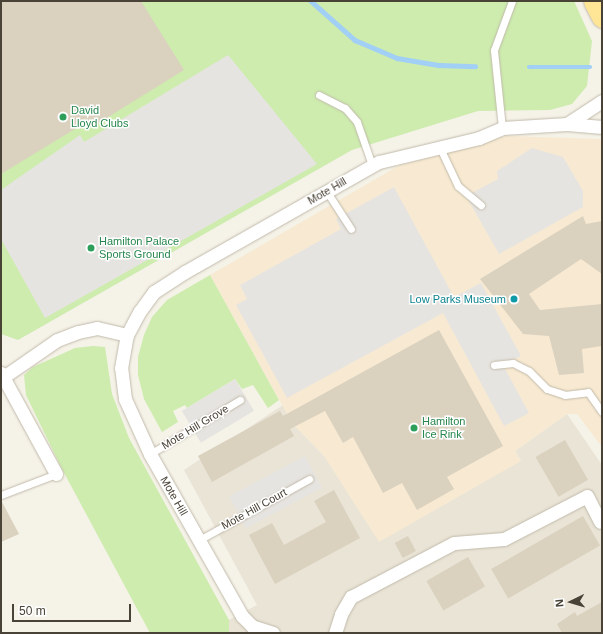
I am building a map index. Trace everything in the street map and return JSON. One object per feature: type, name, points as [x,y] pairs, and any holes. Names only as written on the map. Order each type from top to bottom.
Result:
[{"type":"main road","points":[[594,1],[602,16]]},
{"type":"street","name":"Mote Hill","points":[[567,124],[602,101]]},
{"type":"street","name":"Mote Hill","points":[[273,633],[252,626],[242,616],[150,454],[125,399],[121,368],[126,335],[140,311],[154,292],[372,166],[479,138],[502,128],[567,124],[602,126]]},
{"type":"street","points":[[56,474],[1,377],[57,340],[78,332],[97,328],[126,335]]},
{"type":"street","points":[[335,633],[341,614],[351,597],[454,543],[504,539],[587,496],[600,522]]},
{"type":"lane","points":[[502,128],[495,78],[494,58],[499,34],[512,1]]},
{"type":"lane","points":[[319,95],[345,108],[356,122],[372,166]]},
{"type":"lane","points":[[440,148],[458,186],[481,205]]},
{"type":"lane","points":[[327,192],[351,229]]},
{"type":"lane","points":[[494,365],[514,363],[529,371],[547,389],[565,395],[588,392],[602,412]]},
{"type":"lane","name":"Mote Hill Grove","points":[[150,454],[240,400]]},
{"type":"lane","points":[[1,495],[17,487],[56,474]]},
{"type":"lane","name":"Mote Hill Court","points":[[199,540],[309,479]]},
{"type":"shaded area","points":[[228,55],[317,164],[45,318],[1,239],[1,190],[80,135],[84,142]]},
{"type":"shaded area","points":[[506,136],[602,139],[602,447],[577,414],[567,414],[515,451],[521,461],[379,542],[324,456],[292,423],[210,275],[398,166]]},
{"type":"shaded area","points":[[532,148],[563,157],[583,191],[583,207],[499,254],[466,196],[498,179],[497,171]]},
{"type":"shaded area","points":[[394,187],[454,297],[481,283],[521,356],[503,365],[529,413],[504,426],[443,313],[287,398],[236,305],[247,299],[240,285],[341,229],[336,219]]},
{"type":"shaded area","points":[[235,379],[254,411],[201,443],[182,411]]},
{"type":"shaded area","points":[[283,405],[292,423],[324,456],[521,461],[515,451],[567,414],[602,465],[602,633],[229,633],[229,620],[257,605],[184,470]]},
{"type":"shaded area","points":[[305,456],[322,488],[246,528],[229,496]]},
{"type":"green space","name":"Hamilton Palace Sports Ground","points":[[1,1],[574,1],[592,41],[587,86],[572,104],[550,110],[478,111],[352,150],[18,340],[1,334]]},
{"type":"green space","points":[[210,275],[279,400],[268,408],[253,385],[242,389],[235,379],[187,408],[185,405],[173,411],[178,422],[162,432],[144,399],[138,375],[138,357],[144,335],[152,317],[167,300]]},
{"type":"green space","points":[[93,346],[105,347],[112,394],[129,438],[229,620],[229,633],[150,633],[62,469],[26,395],[24,375],[33,367],[75,348]]},
{"type":"building","points":[[1,1],[141,1],[184,70],[92,127],[88,121],[1,174]]},
{"type":"building","name":"Low Parks Museum","points":[[583,216],[586,224],[602,221],[602,274],[581,259],[529,294],[540,310],[602,304],[602,346],[582,349],[584,373],[559,375],[549,336],[523,334],[480,279]]},
{"type":"building","name":"Hamilton Ice Rink","points":[[439,330],[503,446],[447,477],[454,489],[417,510],[402,483],[383,493],[353,437],[343,443],[325,411],[290,429],[294,436],[212,482],[198,456],[280,411],[283,416]]},
{"type":"building","points":[[565,440],[588,480],[559,497],[536,457]]},
{"type":"building","points":[[334,490],[360,538],[275,584],[249,535],[272,523],[284,545],[326,522],[314,501]]},
{"type":"building","points":[[1,500],[19,534],[1,542]]},
{"type":"building","points":[[583,516],[600,545],[508,598],[491,569]]},
{"type":"building","points":[[408,536],[416,551],[403,558],[395,543]]},
{"type":"building","points":[[468,557],[485,586],[443,610],[426,581]]},
{"type":"building","points":[[602,602],[602,633],[562,633],[557,624],[575,612],[577,616]]},
{"type":"waterway","points":[[311,1],[355,40],[397,58],[439,65],[475,66]]},
{"type":"waterway","points":[[529,67],[590,67]]},
{"type":"place","name":"David Lloyd Clubs","points":[[63,117]]},
{"type":"place","name":"Hamilton Palace Sports Ground","points":[[91,248]]},
{"type":"place","name":"Low Parks Museum","points":[[514,299]]},
{"type":"place","name":"Hamilton Ice Rink","points":[[414,428]]}]
